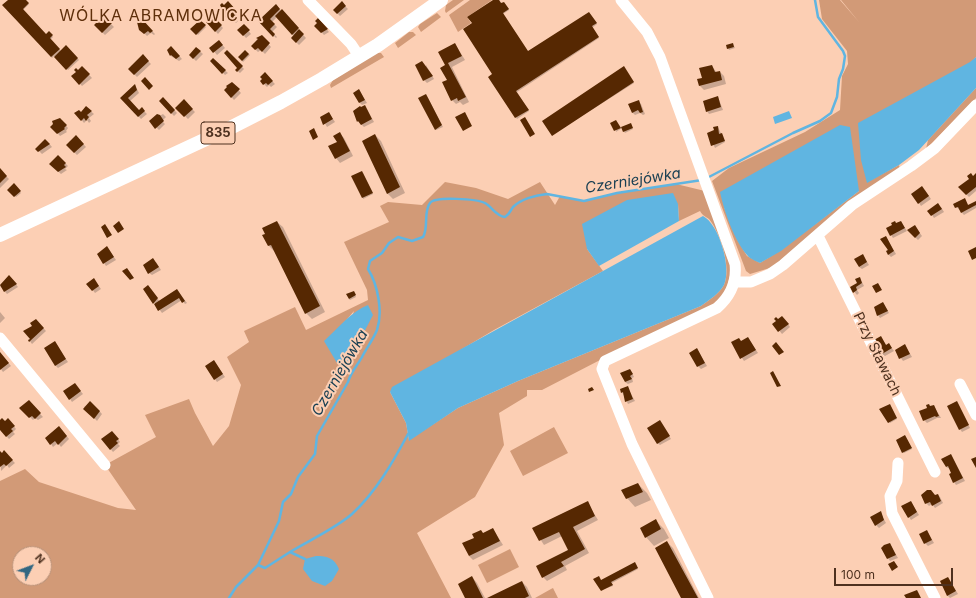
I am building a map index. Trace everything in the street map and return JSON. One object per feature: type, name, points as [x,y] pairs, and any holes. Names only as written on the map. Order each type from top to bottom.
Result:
[{"type":"main road","name":"835","points":[[0,235],[239,123],[297,93],[359,56],[441,0]]},
{"type":"street","points":[[308,0],[351,44],[359,56]]},
{"type":"street","points":[[621,0],[647,32],[660,57],[709,193],[734,257],[735,282],[727,298],[714,310],[609,359],[604,363],[602,369],[632,444],[708,598]]},
{"type":"street","points":[[735,282],[747,283],[770,274],[818,236],[858,200],[929,153],[976,105]]},
{"type":"street","name":"Przy Stawach","points":[[818,236],[935,472]]},
{"type":"street","points":[[0,338],[105,465]]},
{"type":"street","points":[[960,384],[976,415]]},
{"type":"street","points":[[898,463],[897,481],[890,496],[892,513],[935,598]]},
{"type":"shaded area","points":[[453,0],[464,0],[446,13],[446,5]]},
{"type":"shaded area","points":[[470,0],[492,0],[467,17],[471,23],[458,32],[449,15]]},
{"type":"shaded area","points":[[819,0],[840,0],[859,22],[841,0],[976,0],[976,57],[867,182],[899,165],[900,170],[773,267],[750,274],[746,271],[712,181],[729,168],[805,132],[840,110],[842,76],[848,64],[847,51],[822,19]],"holes":[[[859,191],[781,250],[760,263],[747,256],[738,241],[724,207]]]},
{"type":"shaded area","points":[[437,13],[441,17],[421,32],[418,27],[420,24]]},
{"type":"shaded area","points":[[409,32],[413,32],[416,35],[398,48],[395,43]]},
{"type":"shaded area","points":[[377,53],[381,53],[384,57],[331,88],[330,85],[333,80]]},
{"type":"shaded area","points":[[976,88],[976,98],[926,149],[928,140]]},
{"type":"shaded area","points":[[445,182],[476,188],[508,199],[540,182],[555,205],[560,196],[584,201],[617,193],[676,184],[705,191],[730,265],[730,276],[725,293],[710,307],[633,343],[542,390],[527,390],[527,396],[499,413],[504,445],[475,497],[417,533],[451,598],[0,598],[0,481],[25,469],[39,482],[118,508],[136,510],[105,465],[156,437],[145,415],[189,399],[213,446],[229,426],[241,385],[227,357],[249,342],[244,331],[295,307],[306,330],[368,300],[367,290],[344,242],[389,222],[380,206],[388,202],[422,205]],"holes":[[[678,204],[679,221],[700,211],[709,219],[717,232],[724,250],[727,269],[724,285],[717,294],[701,306],[518,381],[458,408],[409,440],[406,423],[390,392],[494,330],[603,271],[587,249]],[[354,311],[337,363],[343,324]]]},
{"type":"shaded area","points":[[554,427],[568,453],[523,476],[510,451]]},
{"type":"shaded area","points":[[510,549],[519,567],[487,583],[478,565]]},
{"type":"shaded area","points":[[553,588],[558,598],[535,598],[551,589]]},
{"type":"water","points":[[976,57],[976,88],[919,150],[899,165],[867,183],[861,160],[858,123],[970,62]]},
{"type":"water","points":[[789,111],[792,118],[775,124],[773,117]]},
{"type":"water","points":[[840,125],[850,127],[859,191],[781,251],[760,263],[751,259],[738,242],[724,208],[720,192]]},
{"type":"water","points":[[673,193],[678,204],[679,221],[599,266],[587,249],[582,224],[627,200]]},
{"type":"water","points":[[703,216],[709,221],[719,237],[725,258],[726,277],[724,285],[719,291],[701,306],[518,381],[458,408],[409,441],[406,423],[390,392],[392,387]]},
{"type":"water","points":[[368,305],[373,315],[349,361],[343,367],[337,363],[324,341],[356,311]]},
{"type":"water","points":[[316,556],[330,558],[335,562],[339,569],[332,581],[325,586],[312,581],[303,569],[305,559]]},
{"type":"building","points":[[8,0],[26,0],[29,3],[23,9],[46,34],[49,31],[53,35],[50,38],[60,49],[51,57],[2,5]]},
{"type":"building","points":[[493,0],[499,0],[501,3],[504,2],[509,9],[503,13],[528,51],[589,12],[597,23],[592,26],[599,37],[516,91],[529,110],[515,118],[488,77],[492,74],[463,29],[472,23],[467,17]]},
{"type":"building","points":[[228,1],[236,10],[234,12],[236,18],[233,21],[225,17],[220,9],[220,5],[222,3],[224,5]]},
{"type":"building","points":[[342,1],[346,6],[337,14],[333,10]]},
{"type":"building","points":[[276,4],[280,9],[270,19],[275,24],[270,29],[275,34],[273,37],[258,21]]},
{"type":"building","points":[[282,9],[299,28],[292,35],[275,16]]},
{"type":"building","points":[[104,15],[112,23],[102,33],[94,25]]},
{"type":"building","points":[[213,16],[222,25],[215,32],[206,22]]},
{"type":"building","points":[[318,18],[328,29],[321,33],[314,26],[317,23],[315,21]]},
{"type":"building","points":[[142,19],[153,31],[150,33],[148,31],[144,34],[139,30],[137,22]]},
{"type":"building","points":[[200,20],[206,25],[196,35],[190,29]]},
{"type":"building","points":[[244,24],[250,30],[243,36],[237,30]]},
{"type":"building","points":[[299,29],[304,34],[296,43],[291,38]]},
{"type":"building","points":[[262,35],[270,43],[262,52],[258,48],[255,50],[251,46],[258,39],[256,38]]},
{"type":"building","points":[[219,40],[223,45],[213,53],[209,48]]},
{"type":"building","points":[[455,43],[462,56],[448,63],[466,97],[458,101],[457,98],[451,101],[442,82],[447,80],[440,68],[445,65],[438,52]]},
{"type":"building","points":[[733,43],[734,47],[727,49],[726,45]]},
{"type":"building","points":[[66,45],[78,58],[66,70],[54,57]]},
{"type":"building","points":[[171,46],[180,56],[176,59],[171,55],[170,56],[167,50]]},
{"type":"building","points":[[196,47],[201,51],[193,59],[189,55]]},
{"type":"building","points":[[227,50],[243,66],[237,72],[235,70],[237,68],[224,53]]},
{"type":"building","points":[[245,50],[249,54],[242,61],[238,57]]},
{"type":"building","points":[[143,54],[149,61],[134,75],[128,69]]},
{"type":"building","points":[[213,58],[226,70],[222,74],[210,61]]},
{"type":"building","points":[[422,61],[433,76],[423,81],[415,65]]},
{"type":"building","points":[[712,65],[715,72],[720,71],[722,80],[699,86],[697,79],[702,78],[699,68]]},
{"type":"building","points":[[82,66],[90,74],[79,85],[71,76],[76,72],[74,70],[76,68],[78,70]]},
{"type":"building","points":[[624,66],[634,82],[552,136],[542,121]]},
{"type":"building","points":[[265,72],[273,81],[268,85],[266,83],[263,85],[260,81],[262,79],[260,77]]},
{"type":"building","points":[[145,77],[153,86],[149,90],[141,81]]},
{"type":"building","points":[[232,82],[240,89],[231,98],[224,90],[227,87],[226,86]]},
{"type":"building","points":[[135,84],[137,90],[128,98],[139,110],[142,107],[145,111],[138,117],[120,98]]},
{"type":"building","points":[[359,89],[365,100],[359,103],[353,93]]},
{"type":"building","points":[[426,94],[442,125],[435,130],[418,98]]},
{"type":"building","points":[[718,96],[721,107],[706,112],[703,101]]},
{"type":"building","points":[[163,97],[175,110],[171,114],[159,101]]},
{"type":"building","points":[[184,99],[193,109],[184,117],[175,108]]},
{"type":"building","points":[[639,100],[643,112],[640,113],[638,110],[632,113],[628,104]]},
{"type":"building","points":[[365,105],[372,119],[361,125],[358,121],[357,122],[353,111],[360,106]]},
{"type":"building","points":[[86,106],[92,111],[87,115],[89,117],[86,121],[84,118],[81,121],[74,113],[79,110],[81,112]]},
{"type":"building","points":[[329,112],[333,119],[323,125],[320,117]]},
{"type":"building","points":[[465,112],[472,126],[463,131],[455,117]]},
{"type":"building","points":[[157,114],[160,115],[164,121],[155,129],[149,121]]},
{"type":"building","points":[[525,117],[535,134],[530,137],[520,120]]},
{"type":"building","points":[[60,118],[67,125],[64,128],[65,129],[57,134],[50,127],[53,124],[52,121]]},
{"type":"building","points":[[616,120],[621,128],[614,131],[610,123]]},
{"type":"building","points":[[631,123],[633,128],[623,132],[621,127]]},
{"type":"building","points":[[718,126],[719,134],[722,133],[725,141],[711,146],[707,133],[714,130],[713,127]]},
{"type":"building","points":[[314,128],[318,137],[313,140],[309,131]]},
{"type":"building","points":[[340,132],[350,151],[335,159],[328,146],[337,142],[333,136]]},
{"type":"building","points":[[375,134],[400,187],[387,194],[362,141]]},
{"type":"building","points":[[76,135],[84,144],[74,153],[66,145]]},
{"type":"building","points":[[45,139],[50,144],[38,152],[35,149]]},
{"type":"building","points":[[58,155],[66,163],[64,165],[66,167],[58,172],[49,164]]},
{"type":"building","points":[[0,168],[7,176],[0,183]]},
{"type":"building","points":[[362,171],[373,193],[362,198],[351,176]]},
{"type":"building","points":[[971,173],[973,176],[976,173],[976,187],[966,195],[958,187],[969,179],[967,176]]},
{"type":"building","points":[[14,183],[21,191],[14,197],[7,190]]},
{"type":"building","points":[[922,186],[929,196],[918,204],[911,194]]},
{"type":"building","points":[[965,198],[968,205],[976,201],[976,205],[961,213],[958,207],[955,208],[953,204]]},
{"type":"building","points":[[938,203],[942,209],[931,216],[927,211]]},
{"type":"building","points":[[119,221],[124,229],[118,233],[113,226]]},
{"type":"building","points":[[277,221],[320,306],[305,314],[271,245],[268,246],[262,235],[265,234],[262,228]]},
{"type":"building","points":[[895,221],[896,223],[901,221],[905,228],[890,236],[886,228],[892,225],[891,223]]},
{"type":"building","points":[[105,224],[112,235],[107,238],[101,227]]},
{"type":"building","points":[[915,225],[920,233],[915,238],[907,230]]},
{"type":"building","points":[[886,236],[894,251],[888,255],[886,251],[888,250],[880,239]]},
{"type":"building","points":[[107,246],[114,257],[103,264],[97,254]]},
{"type":"building","points":[[976,247],[976,258],[972,260],[968,251]]},
{"type":"building","points":[[863,254],[867,262],[859,267],[854,259]]},
{"type":"building","points":[[153,258],[159,267],[148,274],[143,265]]},
{"type":"building","points":[[127,268],[134,278],[130,280],[122,271]]},
{"type":"building","points":[[9,275],[17,284],[4,292],[0,285]]},
{"type":"building","points":[[860,277],[862,283],[856,287],[857,290],[853,293],[850,287],[857,283],[855,279]]},
{"type":"building","points":[[94,278],[99,286],[92,291],[86,284]]},
{"type":"building","points":[[878,283],[882,290],[876,293],[872,286]]},
{"type":"building","points":[[148,285],[158,298],[153,304],[143,289]]},
{"type":"building","points":[[177,289],[185,301],[182,303],[179,298],[158,311],[154,304]]},
{"type":"building","points":[[354,291],[356,295],[349,299],[346,294]]},
{"type":"building","points":[[883,302],[888,311],[877,316],[874,307]]},
{"type":"building","points":[[782,316],[789,324],[778,332],[772,324],[776,321],[774,319],[776,317],[778,319]]},
{"type":"building","points":[[36,319],[44,328],[29,342],[28,340],[30,339],[23,331],[32,326],[30,323]]},
{"type":"building","points":[[881,336],[886,345],[889,343],[892,348],[882,354],[874,340]]},
{"type":"building","points":[[748,337],[756,350],[740,359],[731,342],[739,338],[741,341]]},
{"type":"building","points":[[55,341],[66,359],[55,366],[44,348]]},
{"type":"building","points":[[776,342],[784,352],[779,355],[772,346]]},
{"type":"building","points":[[905,344],[910,354],[899,359],[895,350]]},
{"type":"building","points":[[697,348],[705,363],[697,367],[689,353]]},
{"type":"building","points":[[0,352],[9,363],[0,370]]},
{"type":"building","points":[[214,360],[223,374],[214,380],[205,366]]},
{"type":"building","points":[[630,369],[633,374],[630,376],[632,379],[625,382],[620,373]]},
{"type":"building","points":[[773,371],[781,386],[777,387],[770,373]]},
{"type":"building","points":[[75,383],[81,391],[69,400],[63,391]]},
{"type":"building","points":[[628,386],[633,399],[625,402],[623,392],[621,393],[620,389]]},
{"type":"building","points":[[592,387],[594,390],[589,392],[588,389]]},
{"type":"building","points":[[29,400],[41,413],[35,419],[32,416],[29,418],[19,408]]},
{"type":"building","points":[[90,401],[100,411],[94,419],[83,409]]},
{"type":"building","points":[[957,401],[969,425],[959,430],[947,406]]},
{"type":"building","points":[[890,404],[897,418],[888,423],[879,409]]},
{"type":"building","points":[[929,404],[930,406],[934,405],[939,416],[923,421],[919,411],[927,408],[926,405]]},
{"type":"building","points":[[2,418],[5,421],[8,418],[15,426],[11,429],[13,431],[6,437],[0,430],[0,420]]},
{"type":"building","points":[[660,420],[670,436],[657,444],[647,428]]},
{"type":"building","points":[[59,426],[67,436],[58,445],[55,441],[50,445],[45,438]]},
{"type":"building","points":[[112,431],[119,439],[116,441],[118,443],[110,450],[101,439]]},
{"type":"building","points":[[905,435],[912,448],[902,453],[896,440]]},
{"type":"building","points":[[4,450],[13,460],[6,466],[4,464],[0,467],[0,451],[2,453]]},
{"type":"building","points":[[951,454],[963,478],[953,483],[949,474],[951,473],[948,466],[946,467],[941,459]]},
{"type":"building","points":[[976,457],[976,468],[971,459]]},
{"type":"building","points":[[638,483],[643,492],[626,499],[621,490]]},
{"type":"building","points":[[927,490],[931,490],[935,495],[938,494],[941,501],[932,506],[930,502],[925,504],[921,495]]},
{"type":"building","points":[[588,501],[595,516],[573,527],[585,549],[561,562],[564,566],[542,578],[536,566],[568,550],[559,532],[539,541],[532,528]]},
{"type":"building","points":[[911,501],[917,512],[908,518],[901,506]]},
{"type":"building","points":[[881,511],[884,520],[875,526],[870,517]]},
{"type":"building","points":[[656,519],[661,529],[645,538],[640,528]]},
{"type":"building","points":[[493,528],[500,541],[469,556],[462,543],[474,538],[472,534],[481,530],[483,533]]},
{"type":"building","points":[[927,530],[932,540],[924,544],[919,534]]},
{"type":"building","points":[[667,541],[698,598],[681,598],[655,548]]},
{"type":"building","points":[[890,543],[896,555],[887,559],[881,548]]},
{"type":"building","points":[[894,561],[898,567],[892,571],[888,564]]},
{"type":"building","points":[[635,562],[638,568],[611,582],[613,585],[601,591],[593,579],[599,576],[601,580]]},
{"type":"building","points":[[472,576],[483,598],[465,598],[458,584]]},
{"type":"building","points":[[948,577],[956,591],[947,596],[940,581]]},
{"type":"building","points":[[522,581],[529,596],[525,598],[487,598]]},
{"type":"building","points":[[917,590],[921,598],[906,598],[904,595]]},
{"type":"waterway","name":"Czerniejówka","points":[[707,178],[793,133],[820,121],[831,113],[837,97],[839,79],[843,69],[845,56],[843,51],[818,17],[815,0]]},
{"type":"waterway","name":"Czerniejówka","points":[[229,598],[236,587],[258,565],[279,521],[283,502],[291,494],[298,477],[315,454],[317,436],[377,330],[380,315],[377,291],[372,275],[368,269],[370,261],[382,253],[389,243],[398,237],[412,241],[423,237],[426,229],[427,211],[430,203],[440,199],[465,199],[485,203],[499,215],[505,217],[516,204],[538,195],[547,194],[584,201],[617,193],[702,180]]},
{"type":"waterway","points":[[290,552],[322,534],[352,514],[369,496],[383,476],[408,434]]},
{"type":"waterway","points":[[258,565],[265,568],[290,552],[305,559]]},
{"type":"district","name":"WÓLKA ABRAMOWICKA","points":[[161,16]]}]
